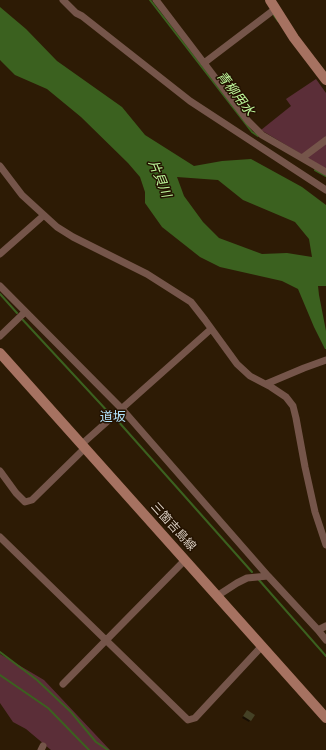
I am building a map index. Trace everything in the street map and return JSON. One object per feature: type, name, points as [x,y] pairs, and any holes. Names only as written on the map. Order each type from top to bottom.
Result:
[{"type":"main road","points":[[273,4],[294,38],[326,80]]},
{"type":"main road","name":"三箇吉島線","points":[[0,353],[326,718]]},
{"type":"street","points":[[63,0],[76,13],[82,16],[190,102],[326,190]]},
{"type":"street","points":[[156,0],[248,122],[262,135],[326,172]]},
{"type":"street","points":[[204,63],[273,4]]},
{"type":"street","points":[[302,158],[326,140]]},
{"type":"street","points":[[0,166],[22,195],[43,216],[73,237],[147,274],[191,302],[237,364],[250,376],[286,397],[293,406],[315,512],[326,545]]},
{"type":"street","points":[[0,254],[43,216]]},
{"type":"street","points":[[0,286],[79,364],[119,411],[326,640]]},
{"type":"street","points":[[0,336],[25,312]]},
{"type":"street","points":[[0,471],[16,493],[25,502],[32,500],[110,419],[211,329]]},
{"type":"street","points":[[266,384],[326,360]]},
{"type":"street","points":[[0,538],[188,720],[195,718],[262,646]]},
{"type":"street","points":[[63,684],[185,560]]},
{"type":"street","points":[[217,596],[247,578],[268,576]]},
{"type":"street","points":[[318,630],[326,626]]},
{"type":"shaded area","points":[[316,79],[326,93],[326,169],[261,130],[291,106],[286,99]]},
{"type":"shaded area","points":[[0,654],[44,680],[110,750],[51,750],[26,729],[13,722],[0,703]]},
{"type":"water","name":"片貝川","points":[[0,7],[26,29],[57,61],[122,107],[145,135],[194,166],[222,161],[251,159],[302,187],[326,205],[326,286],[318,286],[326,331],[326,349],[314,327],[298,289],[282,281],[220,267],[200,257],[162,227],[145,203],[145,192],[140,177],[128,163],[81,117],[47,89],[15,75],[0,60]],"holes":[[[177,177],[218,180],[243,200],[295,222],[309,239],[312,257],[287,253],[262,254],[219,238],[203,222],[184,196]]]},
{"type":"building","points":[[247,710],[255,715],[251,721],[243,716]]},
{"type":"waterway","name":"青柳用水","points":[[150,0],[252,132],[258,136]]},
{"type":"waterway","points":[[273,14],[278,21]]},
{"type":"waterway","name":"青柳用水","points":[[315,170],[326,176]]},
{"type":"waterway","points":[[0,294],[17,313]]},
{"type":"waterway","points":[[22,319],[110,414]]},
{"type":"waterway","points":[[117,420],[252,572]]},
{"type":"waterway","points":[[259,580],[326,656]]},
{"type":"waterway","points":[[0,652],[37,680],[71,712],[96,742],[108,750]]},
{"type":"waterway","points":[[0,675],[48,708],[89,750]]},
{"type":"district","name":"道坂","points":[[113,418]]}]
